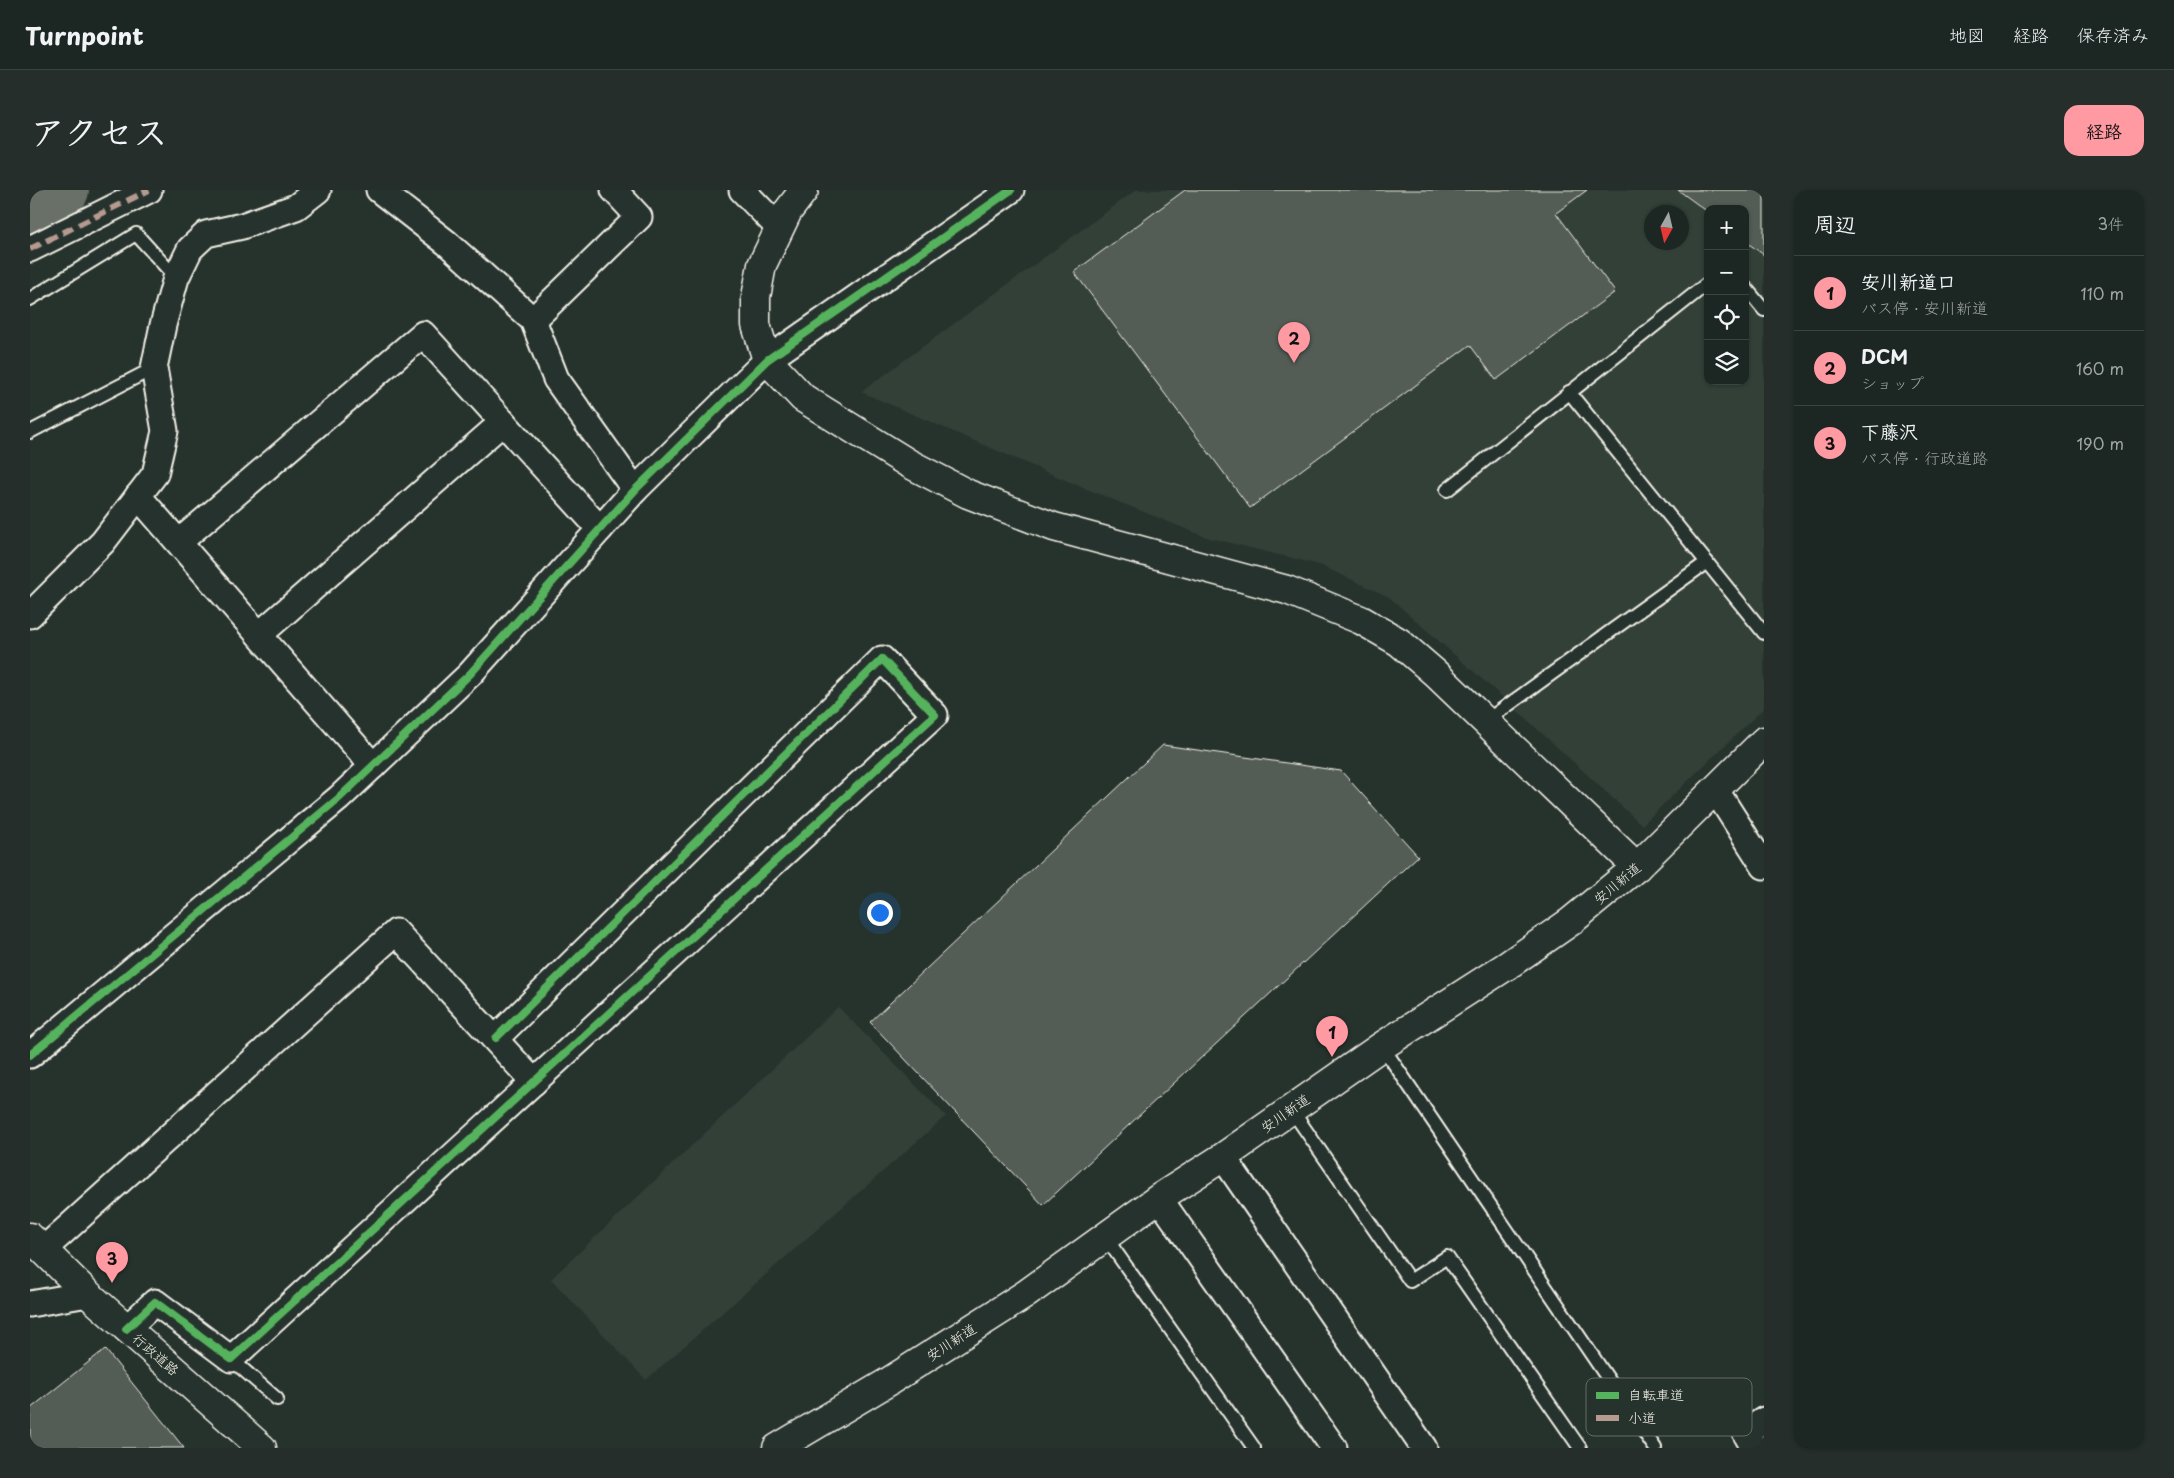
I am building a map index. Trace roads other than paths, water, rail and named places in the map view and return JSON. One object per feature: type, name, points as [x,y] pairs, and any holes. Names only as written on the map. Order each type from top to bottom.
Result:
[{"type":"main road","points":[[804,190],[788,211],[762,265],[756,297],[756,325],[767,360],[803,398],[908,463],[968,494],[1054,527],[1286,590],[1361,620],[1398,642],[1486,721],[1637,867]]},
{"type":"main road","name":"安川新道","points":[[777,1448],[888,1382],[1026,1294],[1159,1198],[1382,1046],[1508,966],[1570,922],[1637,867],[1764,742]]},
{"type":"main road","name":"行政道路","points":[[36,1244],[126,1329],[262,1448]]},
{"type":"street","points":[[30,249],[149,190]]},
{"type":"street","points":[[30,615],[102,542],[155,474],[165,431],[154,368],[162,325],[176,278],[190,249],[206,234],[242,226],[296,207],[318,190]]},
{"type":"street","points":[[378,190],[447,243],[533,320],[556,379],[635,490]]},
{"type":"street","points":[[533,320],[639,217],[614,190]]},
{"type":"street","points":[[742,190],[780,229]]},
{"type":"street","points":[[30,1055],[339,798],[373,766],[470,674],[635,490],[767,360],[1011,190]]},
{"type":"street","points":[[179,542],[423,334],[600,529]]},
{"type":"street","points":[[259,635],[503,422]]},
{"type":"street","points":[[138,496],[373,766]]},
{"type":"street","points":[[126,1329],[155,1302],[230,1360],[935,715],[882,659],[496,1038]]},
{"type":"street","points":[[1715,789],[1764,866]]},
{"type":"street","points":[[36,1244],[396,932],[496,1038],[534,1082]]},
{"type":"street","points":[[1223,1156],[1424,1448]]},
{"type":"street","points":[[1159,1198],[1334,1448]]},
{"type":"street","points":[[30,1304],[88,1294]]},
{"type":"street","points":[[1752,1428],[1764,1420]]},
{"type":"street","points":[[1747,1436],[1754,1448]]},
{"type":"lane","points":[[30,299],[136,234],[176,278]]},
{"type":"lane","points":[[1447,490],[1704,286]]},
{"type":"lane","points":[[1749,292],[1764,310]]},
{"type":"lane","points":[[30,432],[154,368]]},
{"type":"lane","points":[[1569,392],[1764,633]]},
{"type":"lane","points":[[1486,721],[1707,562]]},
{"type":"lane","points":[[1382,1046],[1607,1378]]},
{"type":"lane","points":[[1291,1109],[1410,1281],[1447,1257],[1580,1448]]},
{"type":"lane","points":[[1106,1238],[1254,1448]]},
{"type":"lane","points":[[230,1360],[277,1399]]},
{"type":"lane","points":[[1647,1436],[1655,1448]]},
{"type":"waterway","points":[[30,207],[63,190]]},
{"type":"place","name":"DCM","points":[[1294,363]]},
{"type":"place","name":"安川新道口","points":[[1332,1057]]},
{"type":"place","name":"下藤沢","points":[[112,1283]]}]
